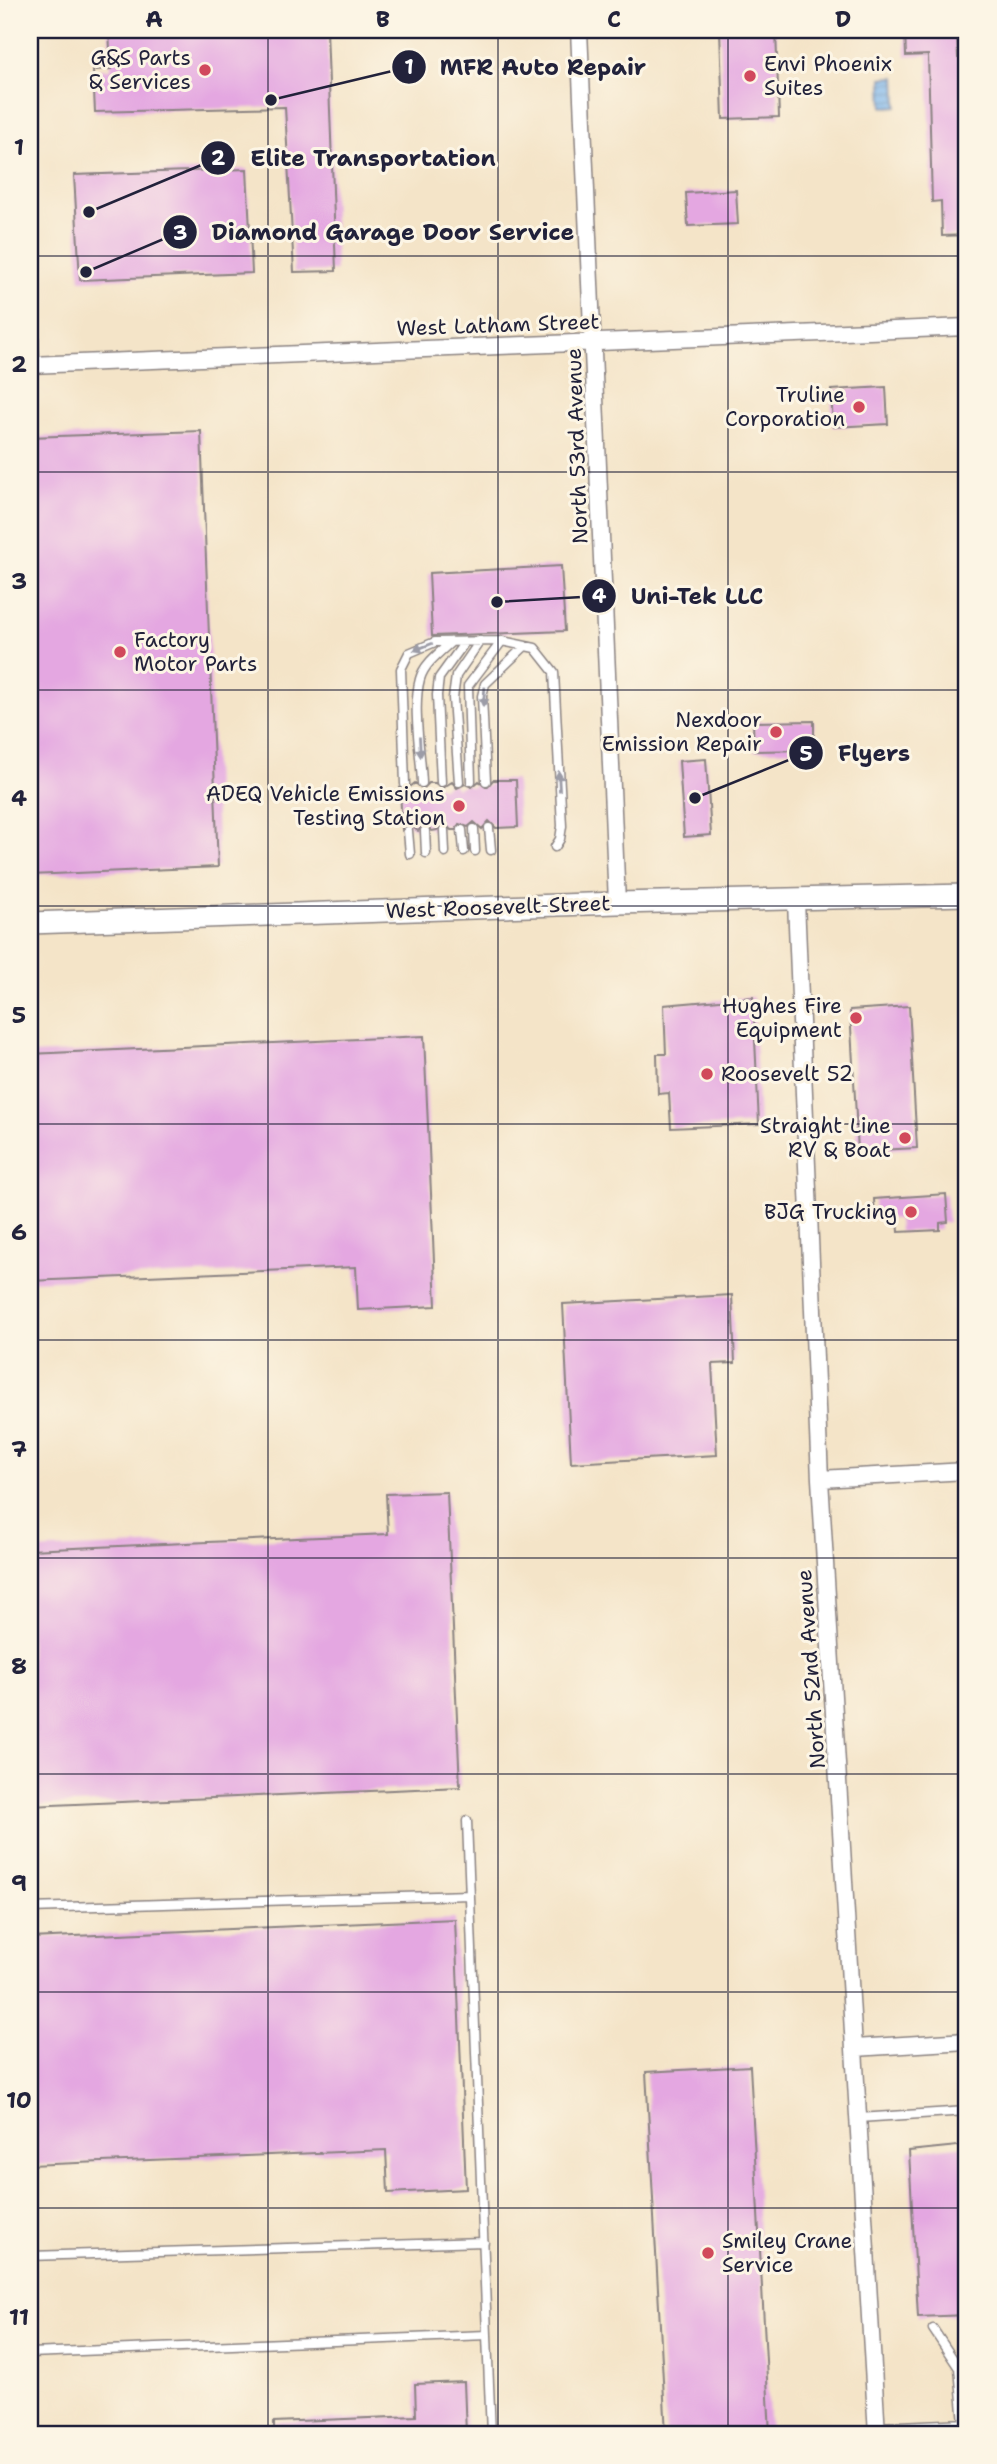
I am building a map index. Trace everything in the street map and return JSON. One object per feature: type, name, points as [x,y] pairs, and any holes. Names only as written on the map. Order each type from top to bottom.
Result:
[{"type":"street","name":"North 53rd Avenue","points":[[579,30],[617,903]]},
{"type":"street","name":"West Latham Street","points":[[30,365],[967,327]]},
{"type":"street","points":[[30,334],[30,365]]},
{"type":"street","name":"West Roosevelt Street","points":[[30,923],[617,903],[967,895]]},
{"type":"street","name":"North 52nd Avenue","points":[[796,901],[820,1479],[877,2431]]},
{"type":"street","points":[[820,1479],[967,1471]]},
{"type":"street","points":[[855,2048],[967,2041]]},
{"type":"lane","points":[[459,782],[453,698],[456,676],[480,641]]},
{"type":"lane","points":[[471,781],[468,686],[502,641]]},
{"type":"lane","points":[[405,784],[401,669],[409,653],[435,642],[502,641],[535,648],[554,673],[562,826],[560,839],[555,847]]},
{"type":"lane","points":[[422,783],[418,695],[420,677],[432,659],[451,642]]},
{"type":"lane","points":[[442,782],[437,695],[439,678],[465,642]]},
{"type":"lane","points":[[486,781],[482,696],[485,684],[525,646]]},
{"type":"lane","points":[[489,828],[491,850]]},
{"type":"lane","points":[[474,829],[475,851]]},
{"type":"lane","points":[[444,830],[445,852]]},
{"type":"lane","points":[[462,830],[464,852]]},
{"type":"lane","points":[[408,831],[410,854]]},
{"type":"lane","points":[[425,831],[426,853]]},
{"type":"lane","points":[[467,1821],[491,2434]]},
{"type":"lane","points":[[30,1908],[470,1895]]},
{"type":"lane","points":[[859,2118],[967,2111]]},
{"type":"lane","points":[[30,2256],[484,2242]]},
{"type":"lane","points":[[877,2431],[966,2423],[959,2368],[933,2329]]},
{"type":"lane","points":[[30,2353],[487,2335]]},
{"type":"water","points":[[896,77],[897,106],[883,107],[882,78]]},
{"type":"building","points":[[109,30],[327,30],[336,271],[294,272],[285,107],[95,112],[93,70],[111,69]]},
{"type":"building","name":"Envi Phoenix Suites","points":[[720,30],[776,30],[779,117],[723,119]]},
{"type":"building","points":[[905,30],[957,30],[958,58],[967,58],[967,235],[942,236],[941,201],[932,202],[928,55],[906,56]]},
{"type":"building","points":[[247,169],[252,273],[80,280],[74,175]]},
{"type":"building","points":[[736,190],[738,224],[688,226],[686,193]]},
{"type":"building","name":"Truline Corporation","points":[[886,387],[888,424],[833,427],[831,390]]},
{"type":"building","name":"Factory Motor Parts","points":[[201,431],[218,867],[30,875],[30,437]]},
{"type":"building","points":[[561,566],[565,631],[432,636],[429,573]]},
{"type":"building","name":"Nexdoor Emission Repair","points":[[814,721],[814,750],[754,751],[753,722]]},
{"type":"building","points":[[706,759],[711,835],[684,837],[679,761]]},
{"type":"building","name":"ADEQ Vehicle Emissions Testing Station","points":[[493,780],[516,780],[518,827],[496,828],[489,821],[482,829],[474,822],[468,827],[459,824],[456,830],[451,830],[444,823],[432,831],[425,824],[418,831],[408,824],[402,830],[400,788],[406,790],[415,783],[423,789],[429,783],[435,783],[442,788],[452,782],[457,788],[465,784],[472,787],[479,781],[487,787]]},
{"type":"building","name":"Roosevelt 52","points":[[753,997],[759,1124],[671,1128],[669,1093],[658,1094],[657,1054],[666,1054],[664,1005]]},
{"type":"building","points":[[909,1006],[917,1148],[858,1151],[850,1010]]},
{"type":"building","points":[[424,1036],[436,1306],[358,1310],[356,1267],[30,1281],[30,1054]]},
{"type":"building","name":"BJG Trucking","points":[[946,1194],[948,1222],[940,1223],[940,1230],[899,1232],[898,1219],[875,1218],[874,1199]]},
{"type":"building","points":[[732,1295],[735,1363],[712,1364],[717,1455],[571,1463],[563,1304]]},
{"type":"building","points":[[447,1492],[460,1787],[30,1806],[30,1550],[388,1534],[386,1494]]},
{"type":"building","points":[[455,1919],[466,2189],[388,2193],[386,2150],[30,2165],[30,1938]]},
{"type":"building","name":"Smiley Crane Service","points":[[750,2066],[770,2434],[666,2434],[646,2072]]},
{"type":"building","points":[[967,2145],[967,2315],[918,2317],[909,2151]]},
{"type":"building","points":[[464,2382],[466,2434],[274,2434],[274,2422],[416,2416],[415,2384]]},
{"type":"place","name":"G&S Parts & Services","points":[[205,70]]},
{"type":"place","name":"Envi Phoenix Suites","points":[[750,76]]},
{"type":"place","name":"MFR Auto Repair","points":[[271,100]]},
{"type":"place","name":"Elite Transportation","points":[[89,212]]},
{"type":"place","name":"Diamond Garage Door Service","points":[[86,272]]},
{"type":"place","name":"Truline Corporation","points":[[859,407]]},
{"type":"place","name":"Uni-Tek LLC","points":[[497,602]]},
{"type":"place","name":"Factory Motor Parts","points":[[120,652]]},
{"type":"place","name":"Nexdoor Emission Repair","points":[[776,732]]},
{"type":"place","name":"Flyers","points":[[695,798]]},
{"type":"place","name":"ADEQ Vehicle Emissions Testing Station","points":[[459,806]]},
{"type":"place","name":"Hughes Fire Equipment","points":[[856,1018]]},
{"type":"place","name":"Roosevelt 52","points":[[707,1074]]},
{"type":"place","name":"Straight Line RV & Boat","points":[[905,1138]]},
{"type":"place","name":"BJG Trucking","points":[[911,1212]]},
{"type":"place","name":"Smiley Crane Service","points":[[708,2253]]}]
